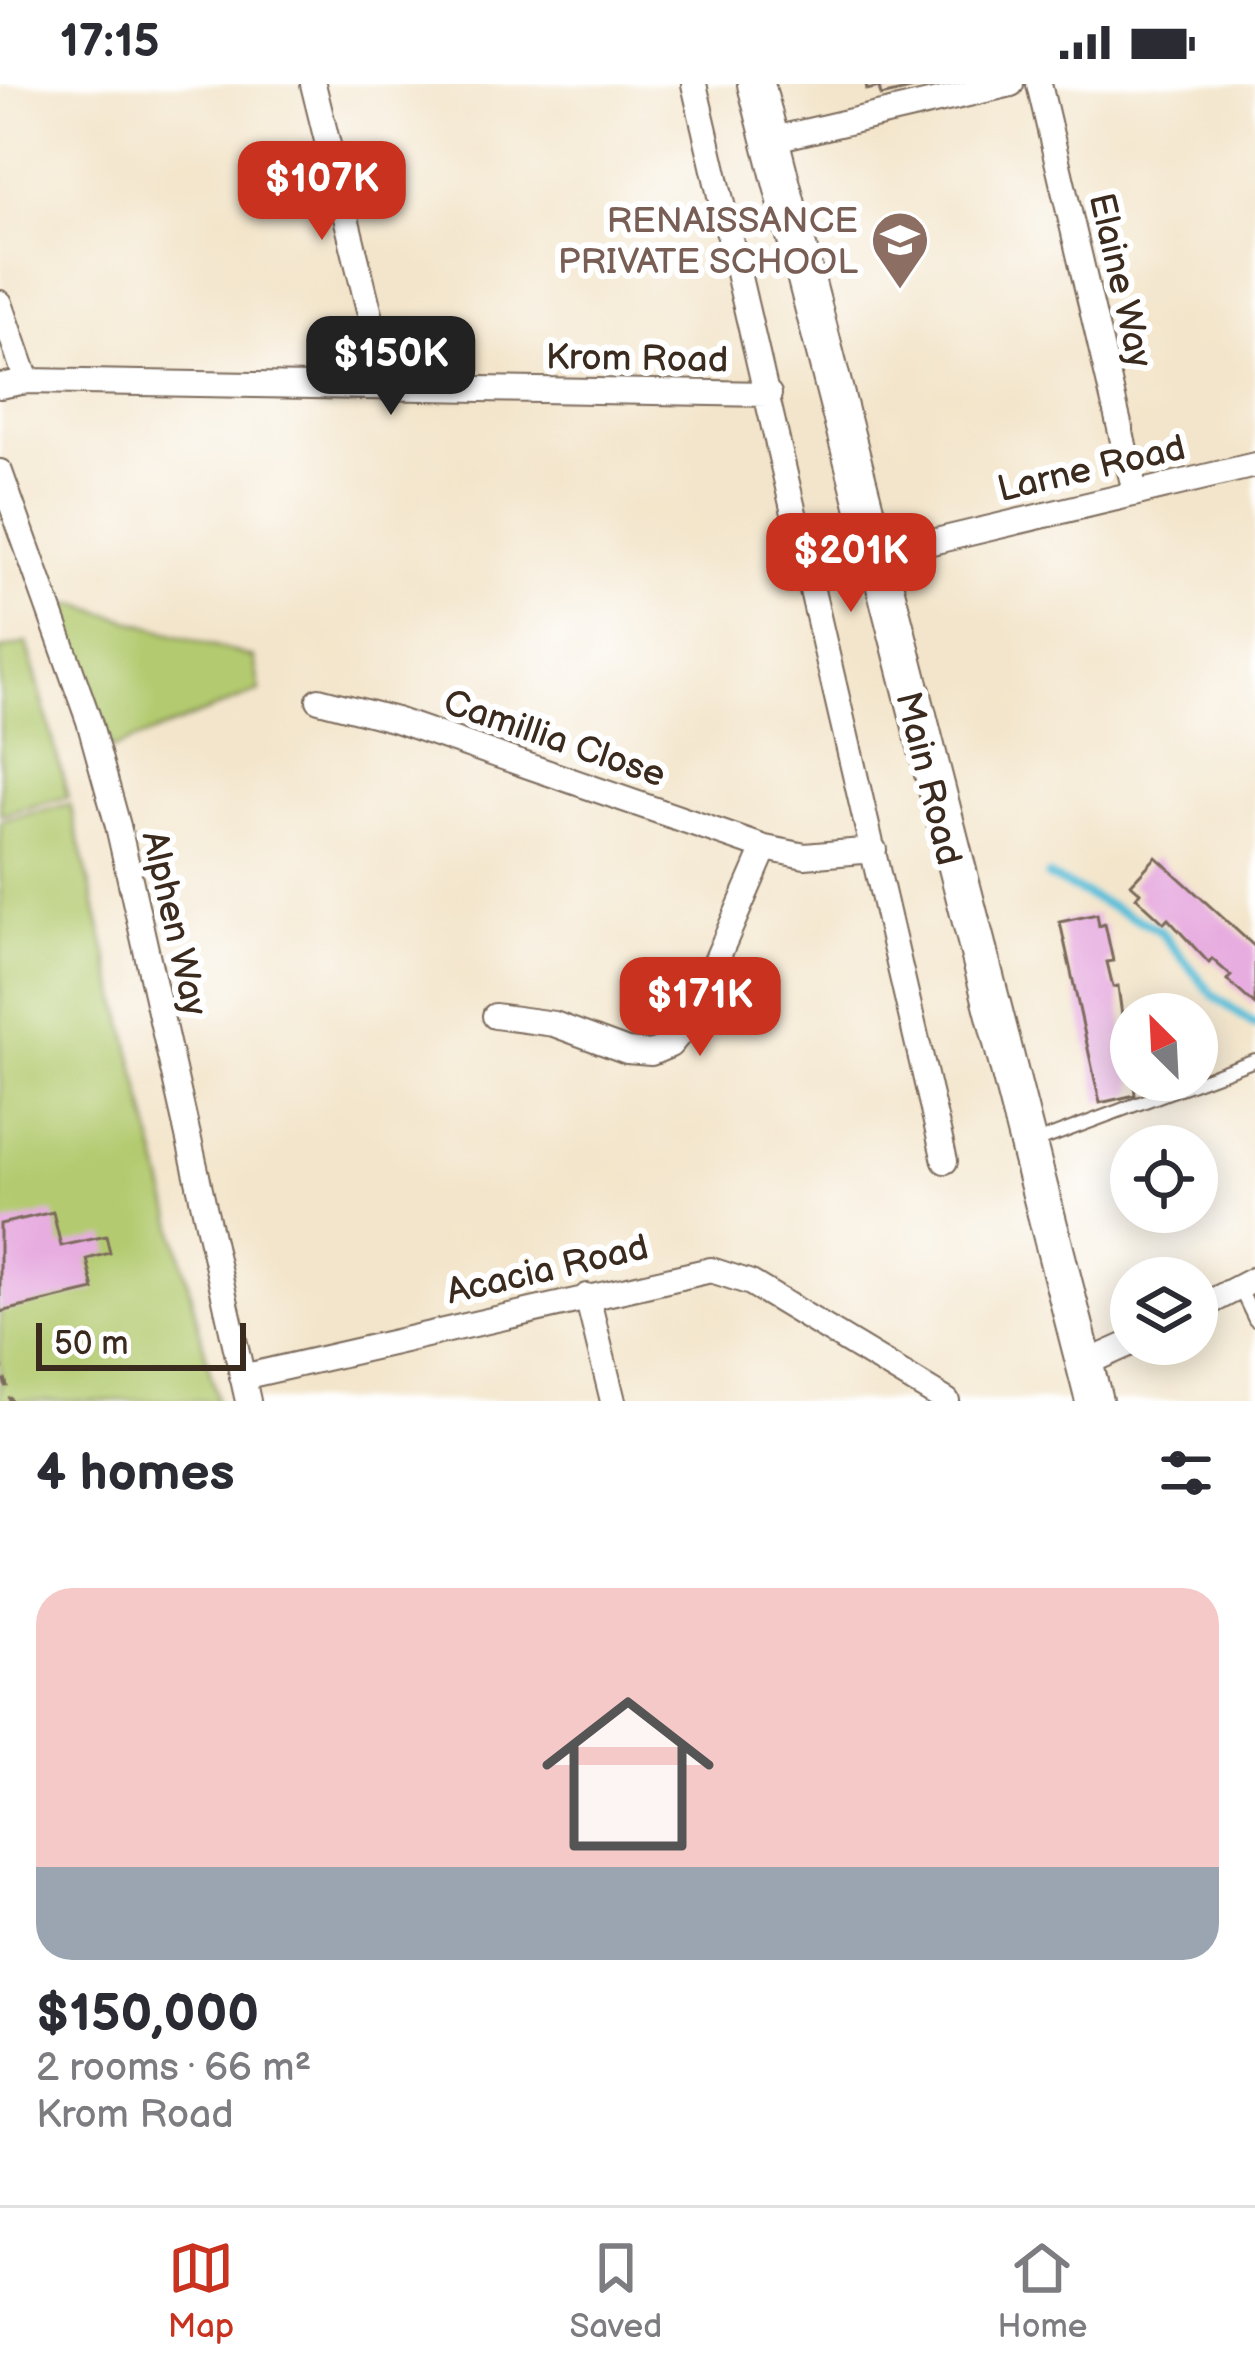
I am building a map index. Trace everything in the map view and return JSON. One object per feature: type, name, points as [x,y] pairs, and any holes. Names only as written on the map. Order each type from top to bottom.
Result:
[{"type":"main road","name":"Main Road","points":[[756,84],[873,556],[1094,1401]]},
{"type":"street","points":[[313,84],[388,388]]},
{"type":"street","points":[[694,84],[945,1161]]},
{"type":"street","points":[[770,140],[1011,84]]},
{"type":"street","name":"Elaine Way","points":[[1040,84],[1136,492]]},
{"type":"street","points":[[0,303],[28,381]]},
{"type":"street","name":"Krom Road","points":[[0,386],[28,381],[769,394]]},
{"type":"street","name":"Larne Road","points":[[873,556],[1255,465]]},
{"type":"street","name":"Alphen Way","points":[[0,472],[89,721],[118,826],[245,1389]]},
{"type":"street","name":"Camillia Close","points":[[319,700],[396,720],[765,848],[805,856],[874,850]]},
{"type":"street","points":[[495,1016],[554,1024],[627,1051],[651,1052],[670,1045],[690,1021],[765,848]]},
{"type":"street","name":"Acacia Road","points":[[245,1389],[686,1272],[730,1274],[946,1401]]},
{"type":"street","points":[[1218,1298],[1247,1283]]},
{"type":"street","points":[[586,1296],[613,1401]]},
{"type":"street","points":[[1084,1364],[1110,1352]]},
{"type":"lane","points":[[1026,1145],[1255,1060]]},
{"type":"lane","points":[[1247,1283],[1255,1320]]},
{"type":"path","points":[[0,1361],[10,1401]]},
{"type":"green space","points":[[75,604],[254,658],[260,691],[112,749],[63,607]]},
{"type":"green space","points":[[27,643],[68,797],[0,815],[0,650]]},
{"type":"green space","points":[[70,804],[217,1401],[0,1401],[0,821]]},
{"type":"building","points":[[866,84],[923,86],[881,96],[879,87],[867,90]]},
{"type":"building","points":[[1156,857],[1255,947],[1255,1005],[1227,980],[1231,976],[1212,959],[1209,963],[1168,919],[1164,923],[1136,897],[1140,892],[1131,884]]},
{"type":"building","points":[[1097,914],[1099,926],[1105,924],[1113,961],[1107,962],[1119,993],[1110,993],[1110,1101],[1100,1103],[1060,922]]},
{"type":"building","points":[[53,1212],[61,1246],[106,1236],[110,1253],[87,1259],[94,1290],[0,1312],[0,1224]]},
{"type":"waterway","points":[[1048,876],[1159,930],[1214,996],[1255,1025]]},
{"type":"place","name":"RENAISSANCE PRIVATE SCHOOL","points":[[900,291]]}]
